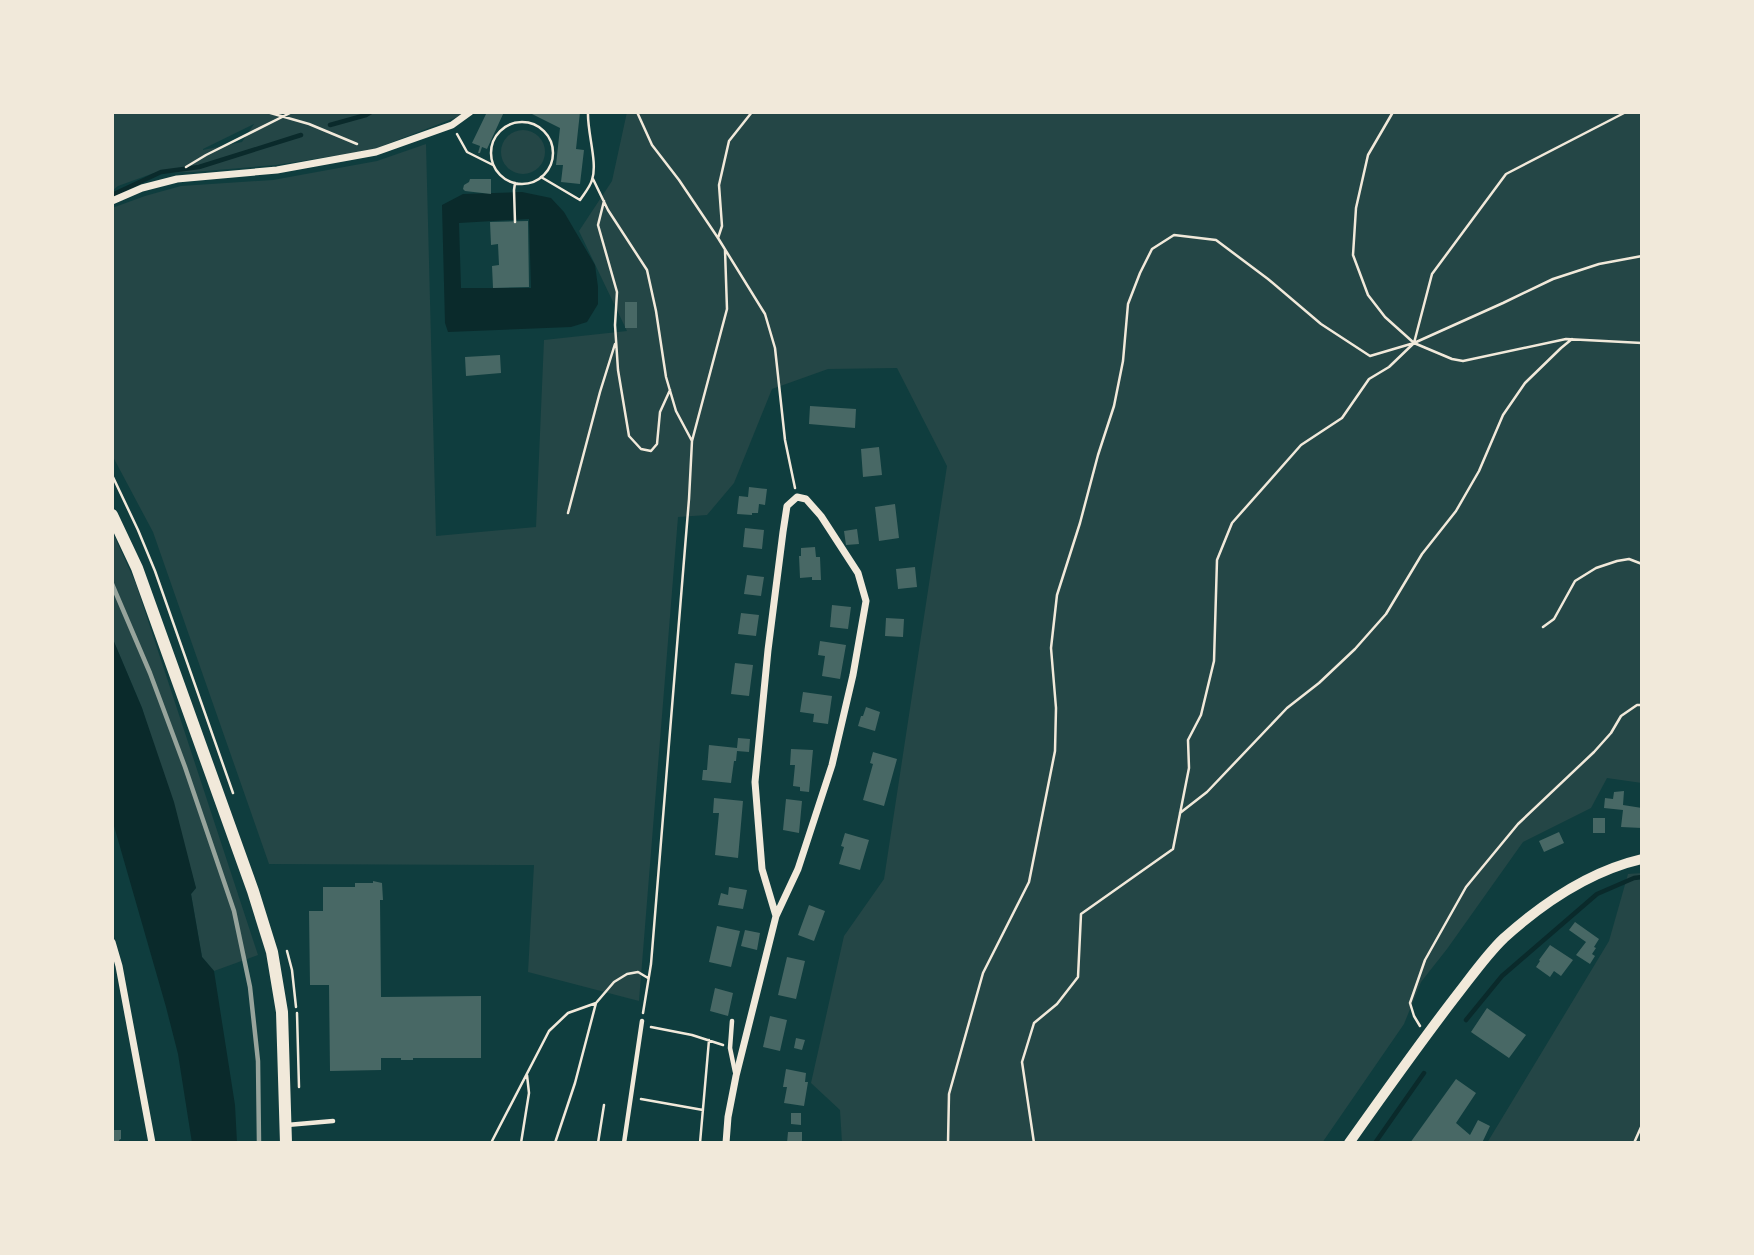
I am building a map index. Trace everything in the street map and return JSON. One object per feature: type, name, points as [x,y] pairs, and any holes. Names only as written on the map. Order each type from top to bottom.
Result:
[{"type":"main road","points":[[112,515],[137,568],[253,891],[272,952],[282,1012],[286,1143]]},
{"type":"street","points":[[112,201],[142,188],[177,179],[277,170],[376,152],[452,125],[470,112]]},
{"type":"street","points":[[726,1143],[736,1076],[776,916],[798,869],[832,765],[853,675],[866,601],[858,573],[821,516],[806,499],[797,497],[787,506],[783,532],[755,782],[762,869],[776,916]]},
{"type":"street","points":[[1349,1143],[1426,1036],[1502,940],[1571,887],[1607,869],[1642,859]]},
{"type":"street","points":[[112,942],[152,1143]]},
{"type":"lane","points":[[733,1021],[730,1048],[736,1076]]},
{"type":"lane","points":[[624,1143],[641,1023]]},
{"type":"lane","points":[[286,1125],[333,1121]]},
{"type":"path","points":[[267,112],[309,124],[376,152]]},
{"type":"path","points":[[179,172],[206,155],[292,112]]},
{"type":"path","points":[[588,112],[593,180],[647,270],[670,390],[676,411],[692,441]]},
{"type":"path","points":[[637,112],[652,145],[718,238],[765,314],[775,348],[785,440],[797,497]]},
{"type":"path","points":[[718,238],[722,226],[719,185],[729,141],[752,112]]},
{"type":"path","points":[[1393,112],[1368,156],[1356,208],[1353,255],[1368,295],[1385,317],[1414,343],[1463,361],[1566,339],[1642,343]]},
{"type":"path","points":[[1034,1143],[1022,1062],[1034,1023],[1057,1004],[1077,977],[1081,914],[1173,849],[1189,768],[1188,740],[1201,715],[1214,661],[1217,559],[1232,523],[1301,445],[1342,418],[1369,379],[1389,367],[1414,343],[1432,274],[1506,174],[1626,112]]},
{"type":"path","points":[[452,125],[467,152],[495,166],[507,179],[515,183],[533,182],[549,169],[553,160],[550,139],[544,130],[535,124],[514,123],[504,128],[492,145],[495,166]]},
{"type":"path","points":[[541,177],[580,200],[593,180]]},
{"type":"path","points":[[515,183],[515,221]]},
{"type":"path","points":[[604,201],[598,225],[617,292],[618,370],[629,436],[640,449],[651,451],[657,444],[660,412],[670,390]]},
{"type":"path","points":[[948,1143],[949,1094],[983,974],[1029,882],[1055,751],[1056,708],[1051,648],[1057,595],[1114,407],[1124,362],[1128,304],[1152,249],[1174,235],[1216,240],[1321,324],[1370,356],[1414,343],[1553,279],[1599,264],[1642,256]]},
{"type":"path","points":[[725,250],[727,309],[692,441],[678,645],[648,978],[641,1023],[692,1035],[730,1048]]},
{"type":"path","points":[[1180,813],[1207,792],[1287,708],[1355,649],[1386,614],[1422,554],[1456,510],[1479,471],[1503,415],[1525,383],[1572,339]]},
{"type":"path","points":[[568,513],[616,340]]},
{"type":"path","points":[[1543,627],[1554,619],[1574,581],[1596,568],[1617,561],[1629,559],[1642,564]]},
{"type":"path","points":[[1426,1036],[1410,1003],[1425,960],[1466,887],[1518,824],[1603,743],[1621,716],[1637,705],[1642,705]]},
{"type":"path","points":[[555,1143],[575,1083],[596,1003],[614,982],[626,974],[638,972],[648,978]]},
{"type":"path","points":[[491,1143],[549,1031],[568,1013],[596,1003]]},
{"type":"path","points":[[700,1143],[709,1040]]},
{"type":"path","points":[[521,1143],[529,1093],[527,1072]]},
{"type":"path","points":[[630,1098],[703,1110]]},
{"type":"path","points":[[598,1143],[604,1105]]},
{"type":"path","points":[[1634,1143],[1642,1125]]},
{"type":"shaded area","points":[[112,112],[470,112],[372,150],[276,165],[154,173],[118,186],[112,191]],"holes":[[[254,124],[242,142],[203,150]]]},
{"type":"shaded area","points":[[627,112],[1642,112],[1642,783],[1607,778],[1591,808],[1523,842],[1421,982],[1404,1024],[1322,1143],[842,1143],[840,1110],[811,1083],[844,936],[884,879],[947,466],[897,368],[828,369],[772,389],[734,483],[707,515],[678,517],[639,1001],[528,972],[534,865],[269,864],[153,532],[112,455],[112,208],[181,186],[273,180],[377,161],[426,144],[436,536],[536,527],[544,340],[627,331],[579,231],[612,181]]},
{"type":"shaded area","points":[[523,130],[532,131],[539,136],[544,143],[544,161],[539,168],[532,173],[523,174],[514,173],[507,168],[502,161],[501,152],[502,143],[507,136],[514,131]]},
{"type":"shaded area","points":[[522,192],[551,198],[564,212],[595,265],[598,304],[587,322],[571,327],[448,332],[445,323],[442,205],[463,194]],"holes":[[[529,219],[531,288],[461,288],[459,223]]]},
{"type":"shaded area","points":[[112,531],[136,584],[258,955],[214,971],[202,957],[191,894],[196,888],[142,708],[112,637]]},
{"type":"shaded area","points":[[112,637],[142,708],[174,802],[196,888],[191,894],[202,957],[214,971],[235,1105],[237,1143],[192,1143],[178,1054],[112,819]]},
{"type":"shaded area","points":[[1642,873],[1642,1143],[1487,1143],[1609,941],[1628,874]]},
{"type":"building","points":[[487,112],[504,112],[487,149],[482,147],[478,153],[480,146],[472,143]]},
{"type":"building","points":[[528,112],[580,112],[576,149],[584,150],[580,184],[561,182],[563,165],[556,165],[560,128]]},
{"type":"building","points":[[470,179],[491,179],[491,194],[465,191],[464,185]]},
{"type":"building","points":[[528,221],[529,287],[493,288],[492,266],[499,265],[498,244],[491,245],[490,222]]},
{"type":"building","points":[[625,302],[637,302],[637,328],[625,328]]},
{"type":"building","points":[[500,355],[501,373],[466,376],[465,357]]},
{"type":"building","points":[[810,406],[856,409],[855,428],[809,424]]},
{"type":"building","points":[[879,447],[882,475],[863,477],[861,449]]},
{"type":"building","points":[[749,487],[767,489],[765,505],[759,504],[758,513],[752,515],[737,514],[739,496],[748,497]]},
{"type":"building","points":[[895,504],[899,538],[879,541],[875,507]]},
{"type":"building","points":[[745,528],[764,530],[762,549],[743,547]]},
{"type":"building","points":[[857,529],[859,544],[846,545],[844,531]]},
{"type":"building","points":[[815,547],[816,557],[820,557],[821,580],[812,580],[812,577],[800,578],[801,548]]},
{"type":"building","points":[[915,567],[917,587],[898,589],[896,569]]},
{"type":"building","points":[[747,575],[764,577],[761,596],[744,594]]},
{"type":"building","points":[[832,605],[851,607],[848,629],[830,627]]},
{"type":"building","points":[[741,613],[759,615],[756,636],[738,634]]},
{"type":"building","points":[[886,618],[904,619],[903,637],[885,636]]},
{"type":"building","points":[[820,641],[846,645],[840,679],[822,676],[825,656],[818,655]]},
{"type":"building","points":[[735,663],[753,665],[749,696],[731,694]]},
{"type":"building","points":[[803,692],[832,696],[828,724],[813,722],[814,714],[800,712]]},
{"type":"building","points":[[866,707],[880,712],[875,731],[858,726]]},
{"type":"building","points":[[738,738],[750,739],[749,752],[737,751],[731,783],[702,780],[703,770],[707,770],[709,745],[737,748]]},
{"type":"building","points":[[791,749],[813,750],[809,792],[800,791],[800,787],[793,786],[795,765],[790,765]]},
{"type":"building","points":[[873,752],[897,759],[884,806],[863,800],[873,764],[870,763]]},
{"type":"building","points":[[1624,791],[1623,805],[1642,808],[1642,828],[1621,827],[1623,810],[1604,808],[1605,798],[1613,799],[1614,792]]},
{"type":"building","points":[[714,798],[743,801],[738,858],[715,855],[719,813],[713,813]]},
{"type":"building","points":[[786,799],[802,801],[799,833],[783,830]]},
{"type":"building","points":[[1593,818],[1605,818],[1605,833],[1593,833]]},
{"type":"building","points":[[1559,832],[1564,843],[1544,852],[1539,841]]},
{"type":"building","points":[[845,833],[869,840],[860,870],[839,864]]},
{"type":"building","points":[[355,883],[382,883],[381,997],[481,996],[481,1058],[381,1058],[381,1070],[330,1071],[329,985],[310,985],[309,911],[323,911],[323,887],[355,887]]},
{"type":"building","points":[[729,887],[747,890],[743,909],[718,905],[721,893],[728,895]]},
{"type":"building","points":[[809,905],[825,911],[814,941],[798,935]]},
{"type":"building","points":[[1575,922],[1599,939],[1590,964],[1576,955],[1586,942],[1569,930]]},
{"type":"building","points":[[717,926],[740,931],[731,967],[709,962]]},
{"type":"building","points":[[745,930],[760,933],[757,950],[741,946]]},
{"type":"building","points":[[1550,945],[1573,960],[1561,976],[1554,971],[1550,977],[1536,967]]},
{"type":"building","points":[[787,957],[805,961],[796,999],[778,995]]},
{"type":"building","points":[[715,988],[733,993],[728,1016],[710,1011]]},
{"type":"building","points":[[1487,1008],[1526,1035],[1509,1058],[1471,1032]]},
{"type":"building","points":[[770,1016],[787,1020],[780,1051],[763,1047]]},
{"type":"building","points":[[796,1038],[805,1040],[802,1050],[794,1048]]},
{"type":"building","points":[[786,1069],[806,1073],[805,1082],[808,1082],[804,1106],[784,1103]]},
{"type":"building","points":[[1456,1079],[1476,1093],[1456,1123],[1470,1135],[1478,1120],[1490,1126],[1482,1143],[1410,1143]]},
{"type":"building","points":[[791,1113],[801,1113],[801,1125],[791,1124]]},
{"type":"building","points":[[112,1130],[121,1130],[119,1143],[112,1143]]},
{"type":"building","points":[[788,1132],[802,1132],[802,1143],[787,1143]]},
{"type":"waterway","points":[[330,125],[371,112]]},
{"type":"waterway","points":[[112,195],[161,172],[199,167],[301,135]]},
{"type":"waterway","points":[[1466,1020],[1502,976],[1597,894],[1642,877]]},
{"type":"waterway","points":[[1375,1143],[1424,1073]]},
{"type":"railway","points":[[112,584],[150,673],[234,911],[250,987],[258,1061],[259,1143]]}]
